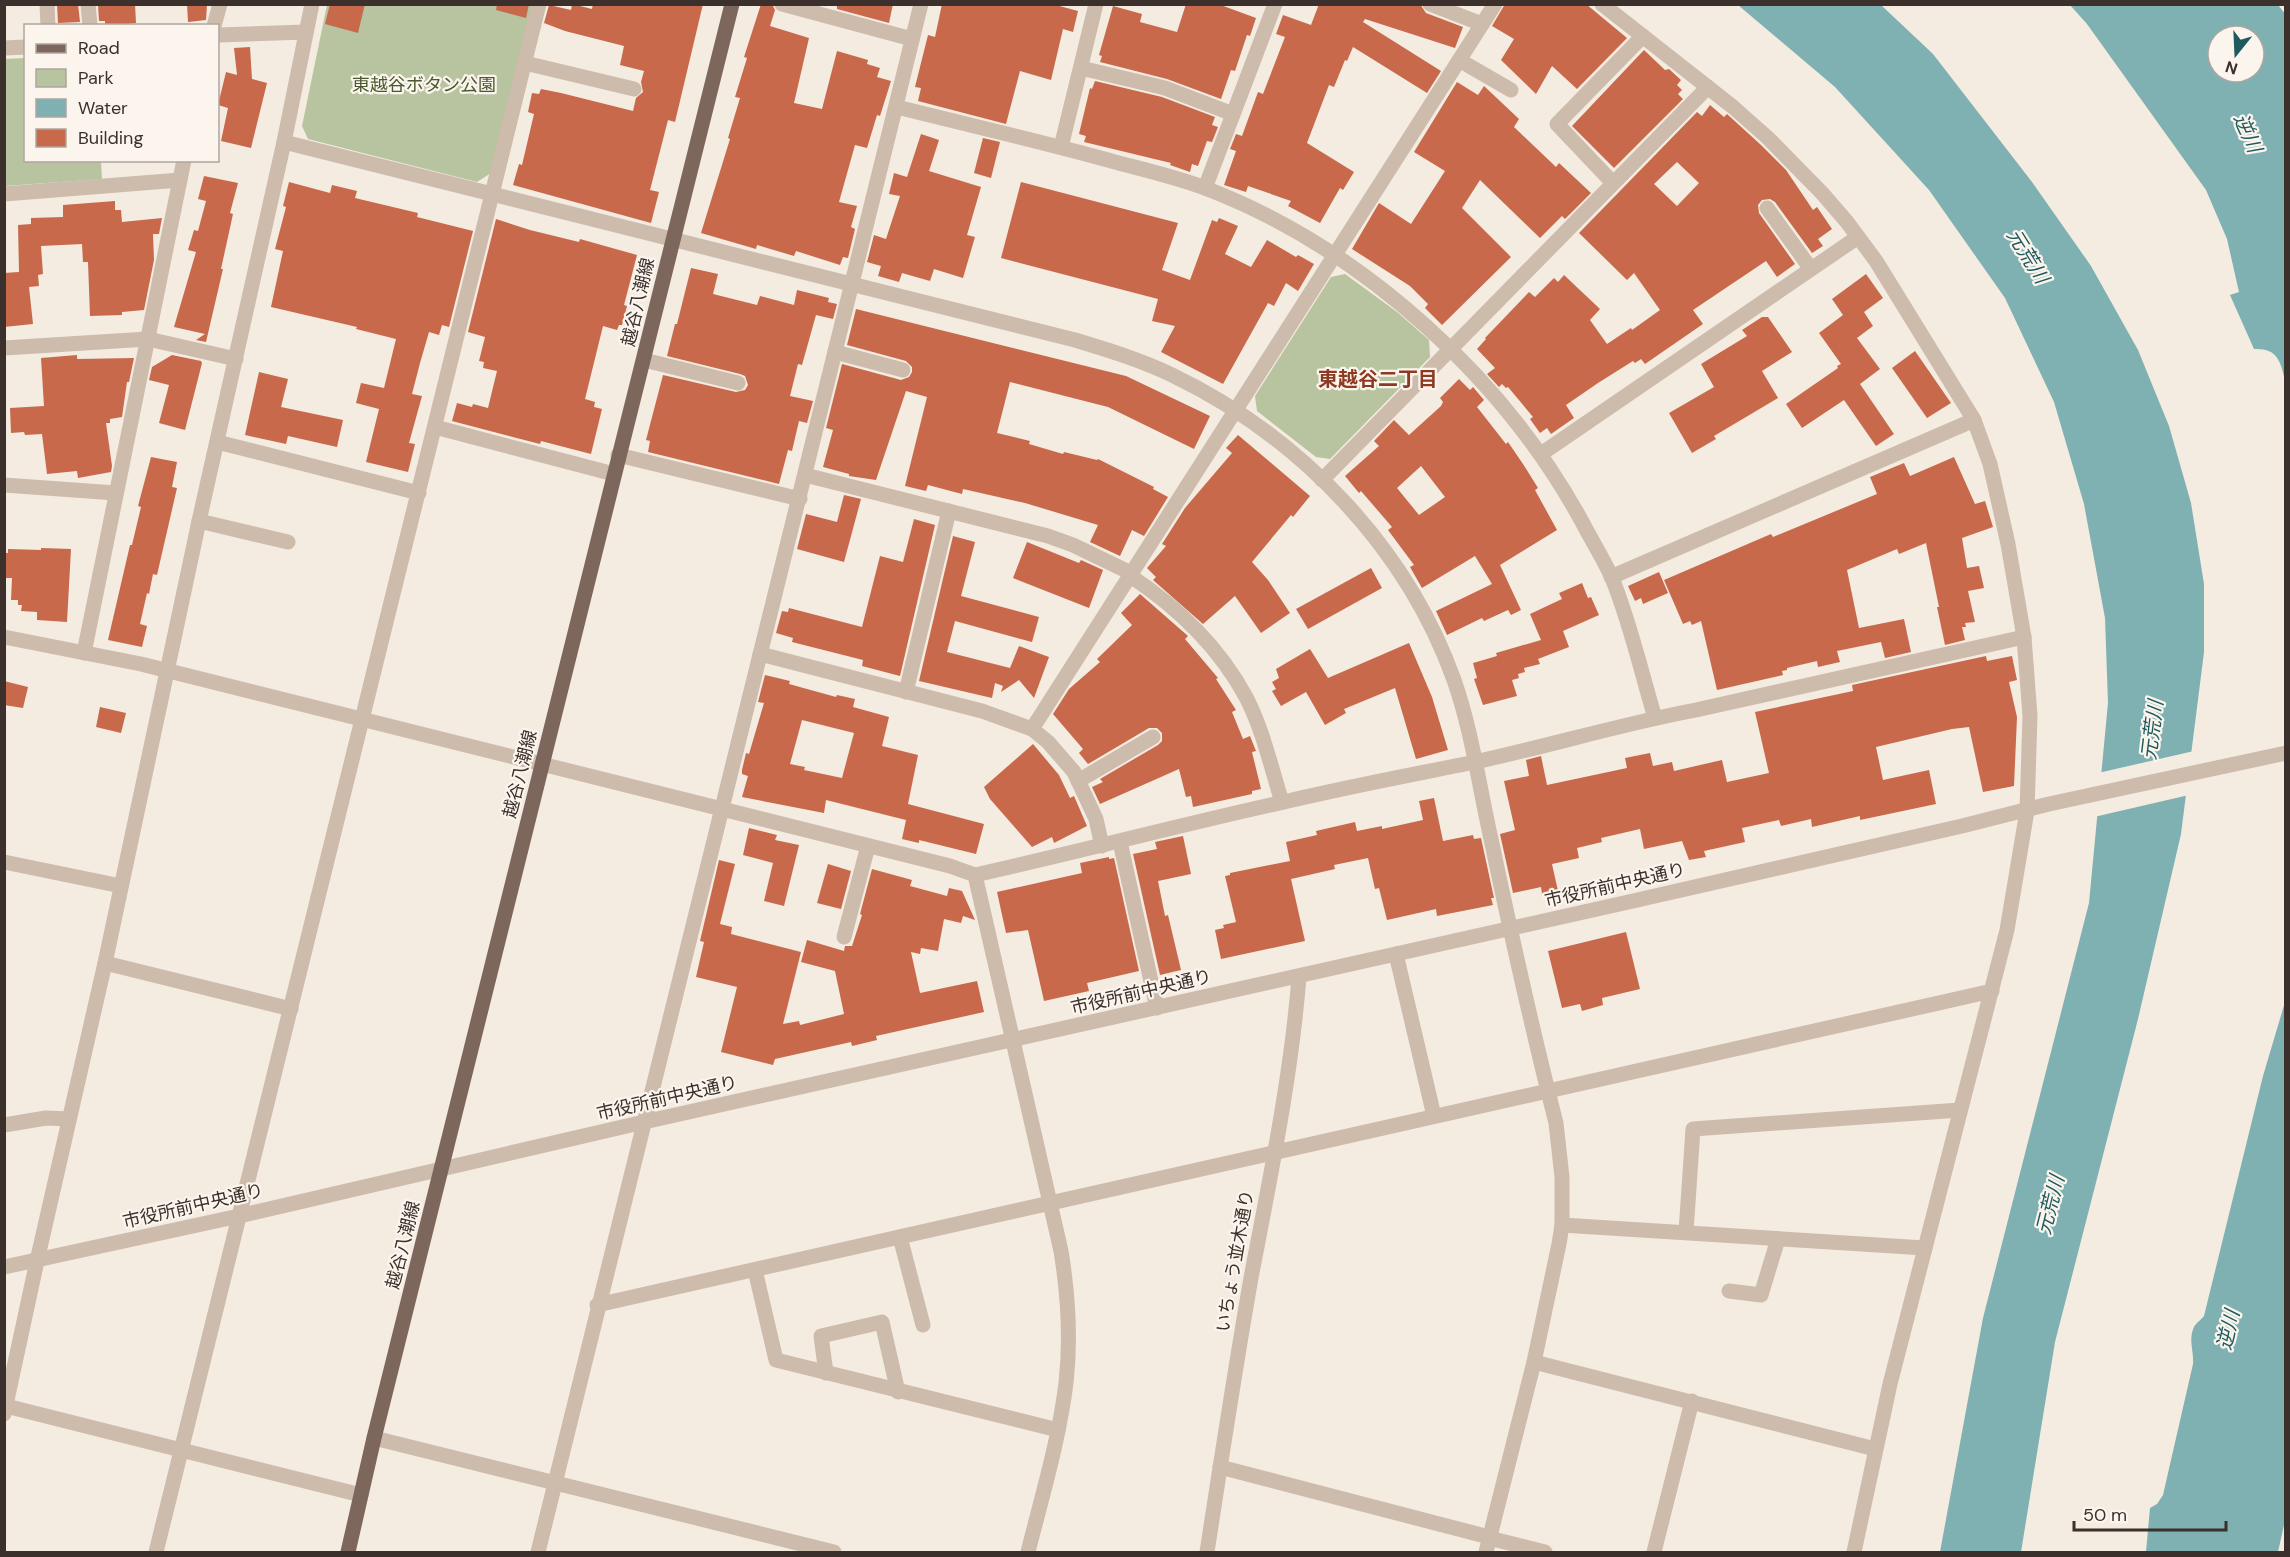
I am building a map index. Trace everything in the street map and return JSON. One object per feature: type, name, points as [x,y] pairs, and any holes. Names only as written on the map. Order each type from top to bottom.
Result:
[{"type":"main road","name":"越谷八潮線","points":[[348,1552],[374,1438],[732,4]]},
{"type":"street","points":[[47,4],[48,24]]},
{"type":"street","points":[[88,4],[90,24]]},
{"type":"street","points":[[215,24],[220,4]]},
{"type":"street","points":[[312,4],[105,963],[36,1261],[5,1410],[180,1449],[361,1495]]},
{"type":"street","points":[[156,1552],[364,719],[539,4]]},
{"type":"street","points":[[782,4],[912,39]]},
{"type":"street","points":[[538,1552],[597,1305],[800,499],[921,4]]},
{"type":"street","points":[[1061,147],[1096,4]]},
{"type":"street","points":[[1205,188],[1275,4]]},
{"type":"street","points":[[1430,4],[1482,24]]},
{"type":"street","points":[[1032,729],[1495,4]]},
{"type":"street","points":[[1602,4],[1708,87],[1768,138],[1822,193],[1858,237],[1910,314],[1974,420],[1990,464],[2008,544],[2024,637],[2031,716],[2027,811],[2007,930],[1875,1449],[1854,1552]]},
{"type":"street","points":[[219,35],[306,32]]},
{"type":"street","points":[[1613,183],[1557,124],[1643,36]]},
{"type":"street","points":[[4,48],[24,47]]},
{"type":"street","points":[[1459,60],[1511,90]]},
{"type":"street","points":[[525,63],[634,89]]},
{"type":"street","points":[[1081,68],[1165,88],[1233,114]]},
{"type":"street","points":[[1322,480],[1708,87]]},
{"type":"street","points":[[897,107],[1061,147],[1205,188],[1257,212],[1334,255],[1436,334],[1486,386],[1541,454],[1578,514],[1611,577],[1655,718]]},
{"type":"street","points":[[284,142],[1064,337],[1124,355],[1172,375],[1274,436],[1322,480],[1376,540],[1423,612],[1438,640],[1468,725],[1474,762],[1559,1148],[1562,1225],[1551,1290],[1488,1543]]},
{"type":"street","points":[[84,653],[184,162]]},
{"type":"street","points":[[4,194],[180,180]]},
{"type":"street","points":[[1767,208],[1810,269]]},
{"type":"street","points":[[1541,454],[1858,237]]},
{"type":"street","points":[[4,348],[148,339],[236,359]]},
{"type":"street","points":[[836,352],[903,370]]},
{"type":"street","points":[[644,360],[738,383]]},
{"type":"street","points":[[1611,577],[1974,420]]},
{"type":"street","points":[[435,428],[614,474]]},
{"type":"street","points":[[217,442],[419,493]]},
{"type":"street","points":[[618,455],[800,499]]},
{"type":"street","points":[[805,475],[1048,536],[1073,545],[1130,574],[1175,608],[1197,630],[1226,667],[1246,697],[1261,733],[1282,802]]},
{"type":"street","points":[[4,485],[116,493]]},
{"type":"street","points":[[906,692],[949,511]]},
{"type":"street","points":[[199,521],[288,542]]},
{"type":"street","points":[[4,638],[168,670],[950,866],[975,875],[1282,802],[1474,762],[1655,718],[1696,711],[2024,637]]},
{"type":"street","points":[[760,654],[982,711],[1032,729],[1061,755],[1074,772],[1096,819],[1102,846]]},
{"type":"street","points":[[1078,782],[1153,737]]},
{"type":"street","name":"市役所前中央通り","points":[[4,1267],[1299,977],[2027,811],[2049,804],[2286,753]]},
{"type":"street","points":[[1120,842],[1157,1008]]},
{"type":"street","points":[[844,937],[868,846]]},
{"type":"street","points":[[4,862],[121,886]]},
{"type":"street","points":[[975,875],[1061,1251],[1068,1299],[1069,1339],[1066,1382],[1058,1430],[1028,1552]]},
{"type":"street","points":[[1396,954],[1434,1116]]},
{"type":"street","points":[[105,963],[291,1009]]},
{"type":"street","name":"いちょう並木通り","points":[[1207,1552],[1274,1152],[1295,1020],[1299,977]]},
{"type":"street","points":[[597,1305],[1992,992]]},
{"type":"street","points":[[1686,1232],[1693,1129],[1960,1110]]},
{"type":"street","points":[[4,1125],[46,1118],[69,1119]]},
{"type":"street","points":[[1562,1225],[1925,1248]]},
{"type":"street","points":[[900,1237],[923,1325]]},
{"type":"street","points":[[1729,1291],[1761,1295],[1779,1239]]},
{"type":"street","points":[[754,1270],[776,1360],[1058,1430]]},
{"type":"street","points":[[826,1373],[821,1336],[882,1322],[898,1392]]},
{"type":"street","points":[[1534,1362],[1875,1449]]},
{"type":"street","points":[[1654,1552],[1692,1401]]},
{"type":"street","points":[[374,1438],[834,1552]]},
{"type":"street","points":[[1220,1467],[1488,1543],[1545,1552]]},
{"type":"green space","name":"東越谷ボタン公園","points":[[327,5],[533,5],[491,173],[477,182],[308,139],[302,126]]},
{"type":"green space","points":[[24,58],[24,162],[101,162],[102,179],[5,186],[4,59]]},
{"type":"green space","points":[[1345,274],[1397,312],[1429,340],[1430,357],[1330,459],[1316,457],[1257,411],[1255,396],[1331,277]]},
{"type":"water","name":"元荒川","points":[[1738,5],[1881,5],[1933,54],[2032,182],[2091,266],[2138,350],[2169,426],[2191,503],[2204,584],[2204,652],[2181,834],[2138,1019],[2055,1342],[2021,1552],[1940,1552],[1983,1318],[2089,903],[2108,703],[2105,618],[2084,504],[2054,402],[2005,298],[1929,190],[1835,87]]},
{"type":"water","name":"逆川","points":[[2070,5],[2278,5],[2286,15],[2285,380],[2279,361],[2273,353],[2254,349],[2230,295],[2239,292],[2227,239],[2206,190],[2087,24]]},
{"type":"water","name":"逆川","points":[[2285,1002],[2286,1516],[2278,1552],[2146,1552],[2150,1508],[2157,1504],[2163,1495],[2193,1364],[2192,1332],[2204,1316],[2263,1076]]},
{"type":"pier","points":[[2194,751],[2189,795],[2094,817],[2098,773]]},
{"type":"building","points":[[57,4],[78,4],[80,22],[58,23]]},
{"type":"building","points":[[98,4],[135,4],[136,23],[105,24],[105,21],[99,21]]},
{"type":"building","points":[[187,4],[207,4],[206,20],[188,22]]},
{"type":"building","points":[[330,4],[365,4],[358,33],[325,24]]},
{"type":"building","points":[[497,4],[529,4],[526,18],[496,10]]},
{"type":"building","points":[[572,4],[592,9],[593,4],[703,4],[675,122],[668,120],[650,190],[659,192],[651,223],[513,185],[519,164],[522,165],[534,114],[528,112],[532,93],[539,94],[541,89],[633,111],[636,98],[643,92],[641,82],[644,71],[620,65],[624,46],[565,31],[544,23],[549,5],[571,10]]},
{"type":"building","points":[[761,4],[772,4],[775,10],[770,26],[809,38],[794,103],[822,109],[837,51],[868,60],[867,64],[880,68],[877,77],[891,81],[867,148],[855,145],[839,202],[857,206],[851,227],[855,229],[848,258],[843,257],[840,265],[796,251],[794,256],[757,245],[756,249],[701,233],[730,139],[728,138],[740,98],[735,97],[747,58],[744,57]]},
{"type":"building","points":[[837,4],[893,4],[889,23],[837,9]]},
{"type":"building","points":[[942,4],[1052,4],[1078,11],[1073,32],[1063,29],[1051,80],[1020,71],[1006,124],[918,101],[921,88],[915,87],[928,35],[935,37]]},
{"type":"building","points":[[1186,4],[1218,4],[1256,18],[1250,36],[1247,35],[1235,71],[1231,70],[1221,99],[1167,79],[1100,62],[1102,56],[1099,55],[1113,6],[1142,14],[1140,22],[1177,32]]},
{"type":"building","points":[[1319,4],[1420,4],[1426,13],[1463,27],[1455,48],[1365,19],[1363,22],[1441,71],[1427,93],[1353,47],[1334,87],[1329,85],[1307,143],[1354,172],[1343,190],[1340,188],[1320,223],[1288,206],[1291,201],[1248,186],[1246,192],[1224,185],[1236,151],[1230,149],[1236,134],[1242,136],[1258,92],[1263,94],[1285,37],[1276,34],[1283,15],[1311,25]]},
{"type":"building","points":[[1505,4],[1586,4],[1627,38],[1577,89],[1552,66],[1536,94],[1501,60],[1514,39],[1492,26]]},
{"type":"building","points":[[250,47],[252,79],[267,83],[251,148],[221,141],[228,108],[219,105],[219,101],[226,72],[237,75],[234,48]]},
{"type":"building","points":[[1644,50],[1665,70],[1669,69],[1681,80],[1677,85],[1682,90],[1678,94],[1683,99],[1614,168],[1572,126]]},
{"type":"building","points":[[1095,81],[1162,97],[1215,117],[1212,125],[1218,127],[1212,142],[1207,141],[1198,166],[1192,164],[1190,172],[1170,165],[1171,163],[1084,142],[1086,136],[1079,134],[1090,88],[1092,89]]},
{"type":"building","points":[[1457,82],[1478,95],[1484,86],[1519,119],[1514,127],[1556,167],[1559,163],[1591,193],[1565,219],[1562,216],[1540,238],[1480,180],[1462,208],[1511,257],[1442,325],[1425,308],[1428,304],[1410,286],[1352,249],[1379,203],[1411,224],[1445,171],[1414,152]]},
{"type":"building","points":[[1710,105],[1724,117],[1727,114],[1786,170],[1813,210],[1817,207],[1832,229],[1818,239],[1823,246],[1812,253],[1775,202],[1770,199],[1762,200],[1758,205],[1759,213],[1795,264],[1777,277],[1766,261],[1693,310],[1703,324],[1645,364],[1641,359],[1635,363],[1633,361],[1598,383],[1566,405],[1574,418],[1551,434],[1547,428],[1540,433],[1530,419],[1533,417],[1508,387],[1502,384],[1499,387],[1487,374],[1495,368],[1477,349],[1529,292],[1535,297],[1554,278],[1558,282],[1564,275],[1600,309],[1590,320],[1607,344],[1660,310],[1634,273],[1627,280],[1579,233],[1697,112],[1702,116]],"holes":[[[1677,162],[1699,183],[1677,206],[1654,184]]]},
{"type":"building","points":[[921,134],[939,140],[929,171],[981,187],[967,235],[975,237],[963,278],[934,269],[930,281],[902,273],[899,282],[878,276],[881,266],[867,262],[874,235],[886,239],[900,196],[889,194],[894,173],[907,177]]},
{"type":"building","points":[[983,138],[1000,142],[991,178],[974,173]]},
{"type":"building","points":[[204,176],[238,183],[230,213],[233,214],[221,269],[223,269],[206,342],[196,340],[205,334],[174,327],[196,252],[188,250],[194,230],[198,231],[206,201],[198,199]]},
{"type":"building","points":[[289,182],[330,193],[332,185],[357,191],[355,198],[418,213],[417,217],[473,231],[449,327],[442,325],[439,335],[429,332],[420,363],[412,394],[422,396],[409,443],[415,444],[408,472],[366,462],[379,409],[356,403],[361,383],[384,388],[396,339],[356,329],[357,327],[271,307],[283,251],[275,249],[286,207],[283,206]]},
{"type":"building","points":[[1021,182],[1178,223],[1162,270],[1190,280],[1212,220],[1217,222],[1219,218],[1238,226],[1225,254],[1251,267],[1267,240],[1296,257],[1298,255],[1314,264],[1298,291],[1286,283],[1274,306],[1268,303],[1223,384],[1161,352],[1175,326],[1152,321],[1158,299],[1001,258]]},
{"type":"building","points":[[115,201],[115,210],[121,210],[122,222],[162,218],[159,234],[153,234],[154,260],[144,310],[122,312],[122,315],[90,316],[88,262],[83,262],[82,244],[41,246],[43,274],[38,275],[39,286],[29,287],[33,324],[4,327],[4,273],[19,272],[18,225],[31,224],[31,218],[63,217],[63,205]]},
{"type":"building","points":[[496,219],[530,230],[579,242],[580,239],[637,255],[624,305],[627,306],[622,325],[619,325],[617,330],[603,326],[585,399],[595,402],[594,407],[602,409],[591,454],[541,441],[540,444],[452,421],[457,403],[488,408],[497,371],[483,368],[484,362],[479,361],[485,337],[468,332]]},
{"type":"building","points":[[691,268],[718,274],[713,294],[757,305],[760,296],[794,305],[797,290],[829,298],[828,302],[837,304],[833,319],[816,315],[802,365],[798,364],[790,396],[813,401],[807,423],[799,421],[792,451],[788,450],[779,484],[648,452],[650,441],[646,440],[663,375],[736,392],[745,390],[748,385],[745,376],[740,374],[667,356]]},
{"type":"building","points":[[1866,274],[1883,298],[1864,312],[1873,326],[1857,338],[1880,369],[1860,384],[1894,434],[1876,446],[1844,400],[1802,428],[1786,404],[1841,364],[1819,333],[1843,315],[1832,299]]},
{"type":"building","points":[[856,309],[1126,376],[1210,416],[1194,449],[1108,407],[1010,382],[997,433],[1030,441],[1029,444],[1063,454],[1064,452],[1098,459],[1154,487],[1153,489],[1168,497],[1144,536],[1132,530],[1120,556],[1090,542],[1098,525],[1025,503],[963,489],[962,494],[928,485],[926,491],[905,486],[927,397],[906,391],[876,480],[849,476],[849,474],[823,467],[833,430],[826,428],[842,364],[901,380],[909,377],[912,372],[912,367],[906,361],[847,345]]},
{"type":"building","points":[[1762,317],[1768,317],[1792,352],[1762,371],[1778,398],[1714,436],[1716,439],[1692,453],[1669,413],[1714,387],[1701,364],[1747,336],[1742,330]]},
{"type":"building","points":[[1915,351],[1951,403],[1927,418],[1892,368]]},
{"type":"building","points":[[77,355],[77,359],[134,358],[129,382],[127,382],[122,417],[110,419],[110,423],[106,423],[111,472],[78,478],[77,471],[47,474],[42,434],[11,433],[10,408],[44,406],[41,358]]},
{"type":"building","points":[[172,355],[202,363],[185,430],[159,423],[169,385],[149,380],[152,367]]},
{"type":"building","points":[[259,372],[288,379],[281,407],[343,420],[337,447],[288,436],[286,444],[245,435]]},
{"type":"building","points":[[1459,379],[1470,390],[1473,387],[1484,400],[1477,407],[1506,444],[1508,442],[1523,464],[1538,488],[1535,490],[1557,530],[1500,565],[1521,610],[1511,615],[1508,610],[1484,621],[1482,618],[1447,635],[1436,611],[1492,584],[1475,556],[1422,588],[1410,567],[1414,565],[1388,530],[1392,527],[1345,476],[1379,446],[1374,441],[1394,420],[1409,435],[1441,406],[1443,402],[1440,398]],"holes":[[[1421,466],[1445,497],[1419,515],[1397,488]]]},
{"type":"building","points":[[1238,435],[1310,496],[1252,562],[1268,580],[1290,613],[1261,633],[1235,596],[1203,624],[1153,580],[1156,577],[1147,568],[1166,546],[1162,544],[1185,508],[1232,453],[1226,448]]},
{"type":"building","points":[[151,457],[177,462],[172,487],[177,488],[157,575],[153,574],[140,624],[147,626],[142,647],[108,640]]},
{"type":"building","points":[[1954,457],[1975,504],[1985,501],[1993,527],[1962,538],[1967,568],[1979,566],[1984,588],[1968,591],[1975,622],[1965,623],[1966,627],[1962,627],[1965,640],[1945,645],[1926,543],[1899,554],[1897,549],[1847,570],[1859,628],[1904,619],[1911,652],[1885,658],[1881,642],[1837,651],[1840,662],[1818,667],[1817,661],[1787,668],[1782,671],[1783,675],[1717,690],[1701,621],[1692,625],[1690,621],[1683,624],[1664,580],[1771,534],[1773,537],[1877,494],[1870,477],[1904,463],[1910,476]]},
{"type":"building","points":[[844,495],[861,499],[844,562],[797,549],[806,514],[837,522]]},
{"type":"building","points":[[914,519],[935,525],[900,676],[862,666],[863,660],[792,642],[793,638],[776,633],[782,611],[788,612],[789,608],[862,627],[880,556],[903,562]]},
{"type":"building","points":[[953,536],[975,542],[961,596],[1039,617],[1032,642],[955,621],[947,652],[1010,668],[1019,646],[1049,657],[1034,698],[1019,680],[1001,692],[1003,686],[995,683],[992,698],[919,681]]},
{"type":"building","points":[[1027,542],[1103,570],[1089,608],[1013,578]]},
{"type":"building","points":[[41,548],[71,549],[67,622],[37,620],[37,612],[21,611],[22,605],[18,605],[18,600],[11,600],[12,578],[4,578],[4,553],[8,553],[8,549],[41,550]]},
{"type":"building","points":[[1371,568],[1382,588],[1308,629],[1296,609]]},
{"type":"building","points":[[1659,572],[1668,593],[1643,604],[1641,598],[1635,601],[1628,586]]},
{"type":"building","points":[[1582,583],[1599,615],[1563,631],[1569,647],[1538,659],[1540,664],[1524,668],[1525,672],[1518,674],[1519,678],[1512,680],[1517,696],[1483,705],[1474,679],[1477,678],[1473,663],[1497,656],[1496,653],[1541,640],[1530,614],[1562,599],[1559,593]]},
{"type":"building","points":[[1140,594],[1188,636],[1185,639],[1218,678],[1216,679],[1236,710],[1232,712],[1243,739],[1250,736],[1256,751],[1252,752],[1261,789],[1252,791],[1252,794],[1193,807],[1191,796],[1186,797],[1179,769],[1100,804],[1092,787],[1103,782],[1100,779],[1158,745],[1162,741],[1162,733],[1157,728],[1149,728],[1088,764],[1079,753],[1083,749],[1053,714],[1069,689],[1100,662],[1097,659],[1132,625],[1121,613]]},
{"type":"building","points":[[1409,643],[1432,697],[1448,750],[1416,759],[1395,688],[1344,709],[1346,713],[1325,725],[1306,692],[1281,706],[1272,691],[1276,689],[1272,682],[1279,678],[1276,669],[1310,649],[1328,678]]},
{"type":"building","points":[[1986,656],[1987,661],[2012,656],[2017,680],[2009,682],[2017,717],[2014,786],[1983,792],[1969,727],[1952,729],[1876,747],[1883,780],[1929,770],[1936,804],[1860,820],[1860,816],[1812,827],[1811,819],[1781,826],[1779,820],[1742,828],[1745,842],[1704,851],[1706,857],[1689,860],[1682,841],[1644,849],[1640,829],[1601,838],[1602,842],[1577,848],[1579,858],[1552,864],[1558,891],[1542,894],[1541,887],[1513,893],[1500,834],[1515,830],[1504,781],[1529,776],[1526,760],[1541,756],[1547,785],[1627,768],[1625,758],[1650,753],[1653,766],[1672,762],[1674,771],[1722,760],[1727,782],[1769,773],[1755,712],[1853,691],[1852,685]]},
{"type":"building","points":[[765,675],[836,697],[837,695],[855,699],[853,707],[889,717],[882,746],[918,755],[908,804],[984,824],[976,854],[919,840],[919,843],[902,839],[906,820],[826,800],[824,813],[742,797],[748,776],[742,774],[742,770],[764,703],[758,702]],"holes":[[[802,720],[854,733],[842,778],[804,770],[805,767],[790,764]]]},
{"type":"building","points":[[4,681],[28,687],[23,708],[4,705]]},
{"type":"building","points":[[100,707],[126,713],[121,733],[96,727]]},
{"type":"building","points":[[1033,744],[1059,775],[1070,798],[1074,796],[1087,826],[1054,843],[1052,837],[1032,847],[990,799],[984,787]]},
{"type":"building","points":[[1434,798],[1443,841],[1473,835],[1474,839],[1481,838],[1494,898],[1491,898],[1493,905],[1437,916],[1436,909],[1387,920],[1379,888],[1375,889],[1368,858],[1334,865],[1335,869],[1291,879],[1305,941],[1221,959],[1215,930],[1224,928],[1223,925],[1236,922],[1225,876],[1290,861],[1286,842],[1317,835],[1316,831],[1355,822],[1357,831],[1382,826],[1382,829],[1423,820],[1419,801]]},
{"type":"building","points":[[749,828],[777,835],[775,840],[799,845],[784,906],[764,901],[773,863],[743,855]]},
{"type":"building","points":[[1183,836],[1191,874],[1158,881],[1165,916],[1168,915],[1181,970],[1160,975],[1133,854],[1157,849],[1155,842]]},
{"type":"building","points":[[1109,857],[1109,859],[1114,858],[1139,971],[1087,983],[1089,991],[1044,1001],[1028,930],[1006,933],[997,892],[1082,873],[1080,863]]},
{"type":"building","points":[[719,860],[735,864],[720,924],[732,927],[731,934],[801,952],[783,1024],[799,1021],[800,1025],[844,1014],[835,971],[801,962],[807,940],[844,951],[845,946],[852,946],[862,915],[860,914],[872,869],[912,880],[910,886],[947,896],[949,888],[962,891],[975,920],[963,916],[961,923],[944,919],[938,951],[921,948],[920,954],[911,952],[920,993],[977,981],[984,1012],[876,1036],[877,1040],[852,1046],[851,1042],[775,1059],[773,1065],[721,1052],[737,987],[696,977],[704,942],[700,941]]},
{"type":"building","points":[[828,864],[851,871],[841,909],[817,903]]},
{"type":"building","points":[[1626,932],[1640,989],[1602,998],[1603,1005],[1582,1011],[1580,1004],[1562,1008],[1548,951]]},
{"type":"district","name":"東越谷二丁目","points":[[1378,379]]}]
